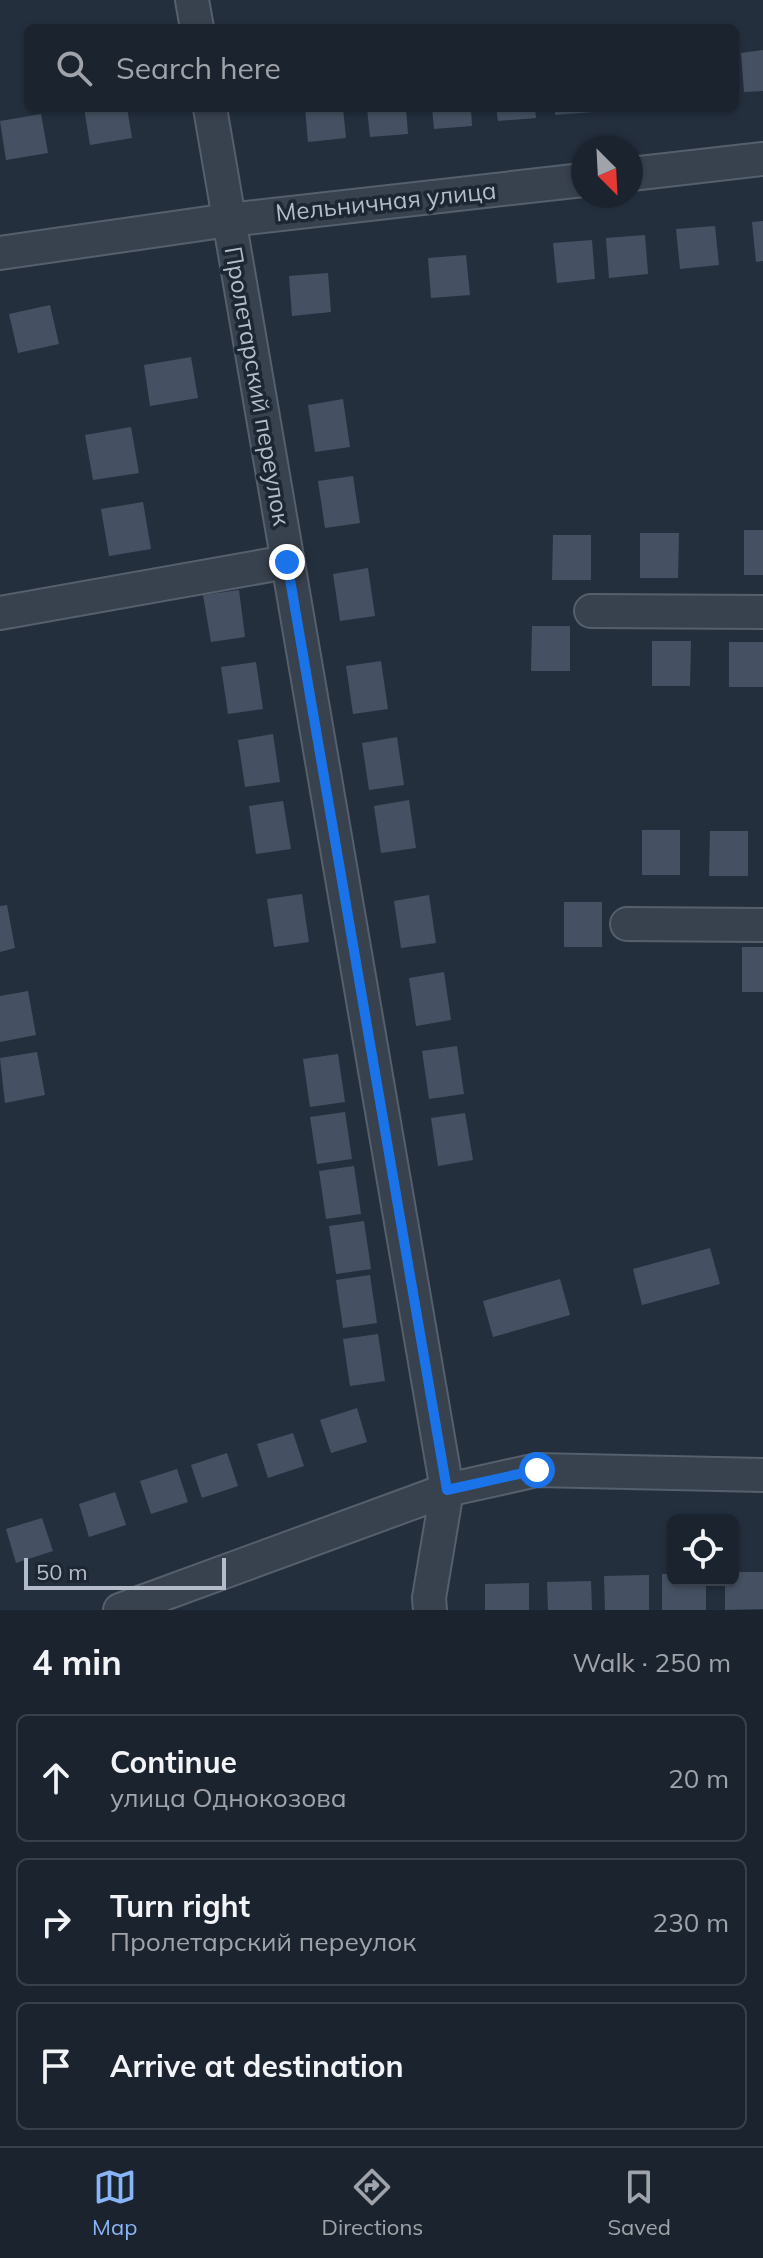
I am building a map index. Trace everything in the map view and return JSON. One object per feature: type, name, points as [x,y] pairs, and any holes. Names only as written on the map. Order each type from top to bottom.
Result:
[{"type":"street","points":[[192,0],[196,24]]},
{"type":"street","name":"Пролетарский переулок","points":[[211,112],[447,1490],[429,1598],[430,1610]]},
{"type":"street","points":[[643,173],[763,159]]},
{"type":"street","name":"Мельничная улица","points":[[0,253],[229,220],[571,181]]},
{"type":"street","points":[[0,613],[287,562]]},
{"type":"street","points":[[591,611],[763,612]]},
{"type":"street","points":[[627,924],[763,925]]},
{"type":"street","points":[[120,1610],[447,1490],[537,1470],[763,1475]]},
{"type":"building","points":[[763,50],[763,91],[744,92],[741,53]]},
{"type":"building","points":[[85,112],[128,112],[132,138],[90,145]]},
{"type":"building","points":[[305,112],[343,112],[346,138],[308,142]]},
{"type":"building","points":[[367,112],[406,112],[408,134],[370,137]]},
{"type":"building","points":[[432,112],[471,112],[472,126],[434,129]]},
{"type":"building","points":[[497,112],[535,112],[536,118],[498,121]]},
{"type":"building","points":[[555,112],[594,112],[555,115]]},
{"type":"building","points":[[41,114],[48,153],[6,160],[0,121]]},
{"type":"building","points":[[763,221],[763,261],[756,262],[752,222]]},
{"type":"building","points":[[715,226],[719,265],[680,269],[676,229]]},
{"type":"building","points":[[645,235],[648,274],[609,278],[606,238]]},
{"type":"building","points":[[592,240],[595,279],[557,283],[553,243]]},
{"type":"building","points":[[466,255],[470,295],[431,298],[428,258]]},
{"type":"building","points":[[328,273],[331,312],[292,316],[289,276]]},
{"type":"building","points":[[50,305],[59,344],[18,353],[9,314]]},
{"type":"building","points":[[191,357],[198,398],[150,406],[144,365]]},
{"type":"building","points":[[343,399],[350,447],[315,452],[308,405]]},
{"type":"building","points":[[131,427],[139,473],[93,480],[85,435]]},
{"type":"building","points":[[353,476],[360,523],[325,528],[318,481]]},
{"type":"building","points":[[143,502],[151,549],[109,556],[101,509]]},
{"type":"building","points":[[744,530],[763,530],[763,575],[744,575]]},
{"type":"building","points":[[640,533],[679,533],[678,578],[640,578]]},
{"type":"building","points":[[553,535],[591,535],[591,580],[552,580]]},
{"type":"building","points":[[368,568],[375,616],[340,621],[333,574]]},
{"type":"building","points":[[239,590],[245,637],[211,642],[203,595]]},
{"type":"building","points":[[532,626],[570,626],[570,671],[531,671]]},
{"type":"building","points":[[652,641],[691,641],[690,686],[652,686]]},
{"type":"building","points":[[729,642],[763,642],[763,687],[729,687]]},
{"type":"building","points":[[381,661],[388,709],[353,714],[346,666]]},
{"type":"building","points":[[256,662],[263,709],[228,714],[221,667]]},
{"type":"building","points":[[273,734],[280,782],[245,787],[238,740]]},
{"type":"building","points":[[397,737],[404,785],[369,790],[362,743]]},
{"type":"building","points":[[409,800],[416,848],[381,853],[374,806]]},
{"type":"building","points":[[283,801],[291,849],[256,854],[249,806]]},
{"type":"building","points":[[642,830],[680,830],[680,875],[642,875]]},
{"type":"building","points":[[710,831],[748,831],[748,876],[709,876]]},
{"type":"building","points":[[302,894],[309,942],[274,947],[267,899]]},
{"type":"building","points":[[429,895],[436,943],[401,948],[394,901]]},
{"type":"building","points":[[564,902],[602,902],[602,947],[564,947]]},
{"type":"building","points":[[7,905],[15,948],[0,952],[0,906]]},
{"type":"building","points":[[742,947],[763,947],[763,992],[742,992]]},
{"type":"building","points":[[444,972],[451,1020],[416,1026],[409,978]]},
{"type":"building","points":[[28,991],[36,1035],[0,1042],[0,996]]},
{"type":"building","points":[[457,1046],[464,1094],[429,1099],[422,1051]]},
{"type":"building","points":[[37,1052],[45,1095],[5,1103],[0,1058]]},
{"type":"building","points":[[338,1054],[345,1102],[310,1107],[303,1059]]},
{"type":"building","points":[[345,1112],[352,1159],[317,1164],[310,1117]]},
{"type":"building","points":[[465,1113],[473,1160],[438,1166],[431,1118]]},
{"type":"building","points":[[354,1166],[361,1214],[326,1219],[319,1171]]},
{"type":"building","points":[[364,1221],[371,1269],[336,1274],[329,1226]]},
{"type":"building","points":[[710,1248],[720,1284],[642,1305],[633,1269]]},
{"type":"building","points":[[370,1275],[377,1323],[343,1328],[336,1280]]},
{"type":"building","points":[[560,1279],[570,1315],[493,1337],[483,1301]]},
{"type":"building","points":[[378,1334],[385,1381],[350,1386],[343,1339]]},
{"type":"building","points":[[357,1408],[367,1442],[331,1453],[320,1420]]},
{"type":"building","points":[[293,1433],[304,1466],[268,1478],[257,1444]]},
{"type":"building","points":[[227,1453],[238,1486],[202,1498],[191,1465]]},
{"type":"building","points":[[177,1469],[188,1502],[151,1514],[140,1481]]},
{"type":"building","points":[[115,1492],[126,1525],[89,1537],[79,1504]]},
{"type":"building","points":[[42,1518],[53,1551],[16,1563],[6,1529]]},
{"type":"building","points":[[739,1572],[763,1572],[763,1609],[725,1610],[725,1586],[739,1586]]},
{"type":"building","points":[[662,1574],[667,1574],[667,1586],[706,1586],[706,1610],[662,1610]]},
{"type":"building","points":[[649,1575],[649,1610],[605,1610],[604,1576]]},
{"type":"building","points":[[591,1581],[592,1610],[548,1610],[547,1582]]},
{"type":"building","points":[[529,1583],[529,1610],[485,1610],[485,1584]]},
{"type":"route","points":[[287,562],[447,1490],[537,1470]]}]
